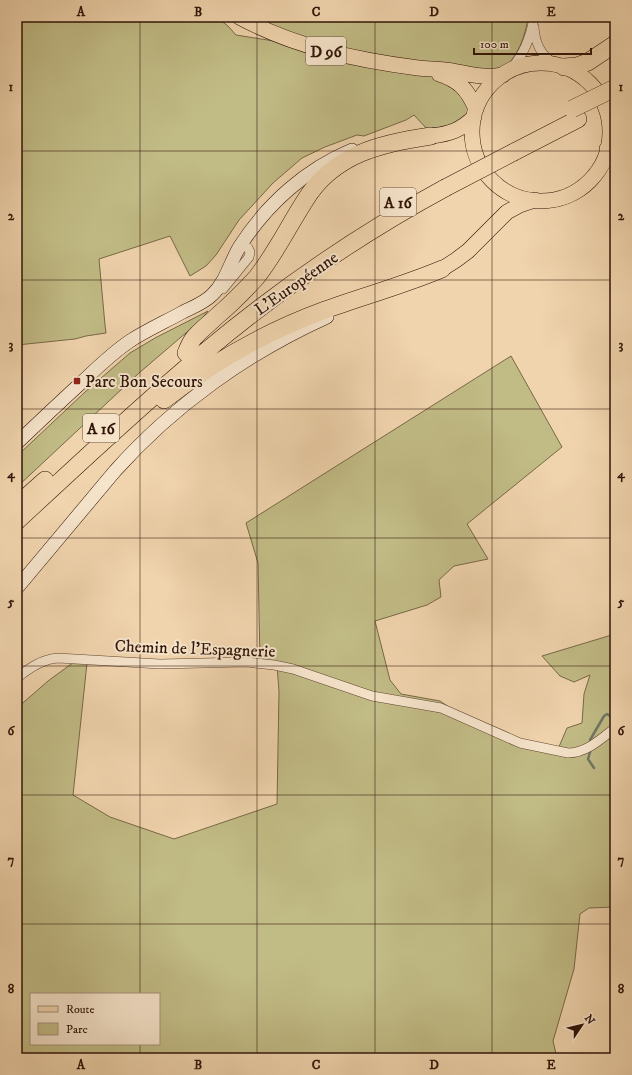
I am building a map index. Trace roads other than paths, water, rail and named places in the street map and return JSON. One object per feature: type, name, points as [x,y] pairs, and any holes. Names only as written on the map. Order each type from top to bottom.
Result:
[{"type":"highway","points":[[559,65],[577,66],[588,62],[615,44]]},
{"type":"highway","name":"L'Européenne","points":[[17,505],[186,353],[246,304],[308,259],[378,213],[445,182],[575,114],[615,88]]},
{"type":"highway","name":"L'Européenne","points":[[575,114],[615,101]]},
{"type":"highway","points":[[186,353],[194,338],[237,298],[266,264],[281,242],[309,194],[329,172],[353,156],[376,147],[408,139],[431,136]]},
{"type":"highway","name":"L'Européenne","points":[[17,522],[161,390],[206,351],[296,282],[340,251],[405,211],[445,182]]},
{"type":"highway","points":[[17,522],[164,401],[226,357],[266,335],[294,322],[442,269]]},
{"type":"main road","name":"D 96","points":[[239,17],[280,36],[322,50],[363,59],[481,76],[490,76],[506,72]]},
{"type":"main road","points":[[542,63],[559,65],[576,72],[583,77],[593,86],[601,97],[609,122],[611,145],[599,169],[592,178],[572,193],[561,198],[548,200],[522,198],[506,190],[495,182],[479,161],[473,135],[475,113],[481,98],[488,88],[506,72],[530,64],[542,63]]},
{"type":"main road","name":"D 96","points":[[418,68],[444,76],[462,86],[468,93],[475,113]]},
{"type":"main road","points":[[17,443],[51,414],[105,361],[124,345],[144,332],[205,301],[212,295],[220,284],[241,245],[261,218],[287,191],[310,173],[327,162],[358,148],[384,139],[418,135],[431,136],[446,134],[464,126],[475,113]]},
{"type":"main road","points":[[17,588],[90,499],[128,456],[166,420],[213,383],[266,348],[315,322],[350,307],[408,286],[442,269],[468,251],[507,212],[520,205],[536,200]]},
{"type":"street","points":[[534,19],[535,38],[538,48],[543,55],[559,65]]},
{"type":"street","points":[[506,72],[518,62],[534,19]]},
{"type":"street","points":[[17,450],[51,414],[130,347],[212,302],[249,257],[250,252],[248,248],[241,245]]},
{"type":"street","name":"Chemin de l'Espagnerie","points":[[17,678],[39,663],[58,658],[156,663],[259,663],[281,666],[300,671],[372,696],[441,708],[527,745],[568,753],[587,747],[615,728]]},
{"type":"waterway","points":[[591,744],[590,740],[604,716],[607,714],[615,719]]},
{"type":"waterway","points":[[591,749],[588,759],[594,768]]},
{"type":"waterway","points":[[615,923],[611,942],[615,964]]},
{"type":"waterway","points":[[608,1058],[615,1045]]},
{"type":"place","name":"Parc Bon Secours","points":[[77,381]]}]
